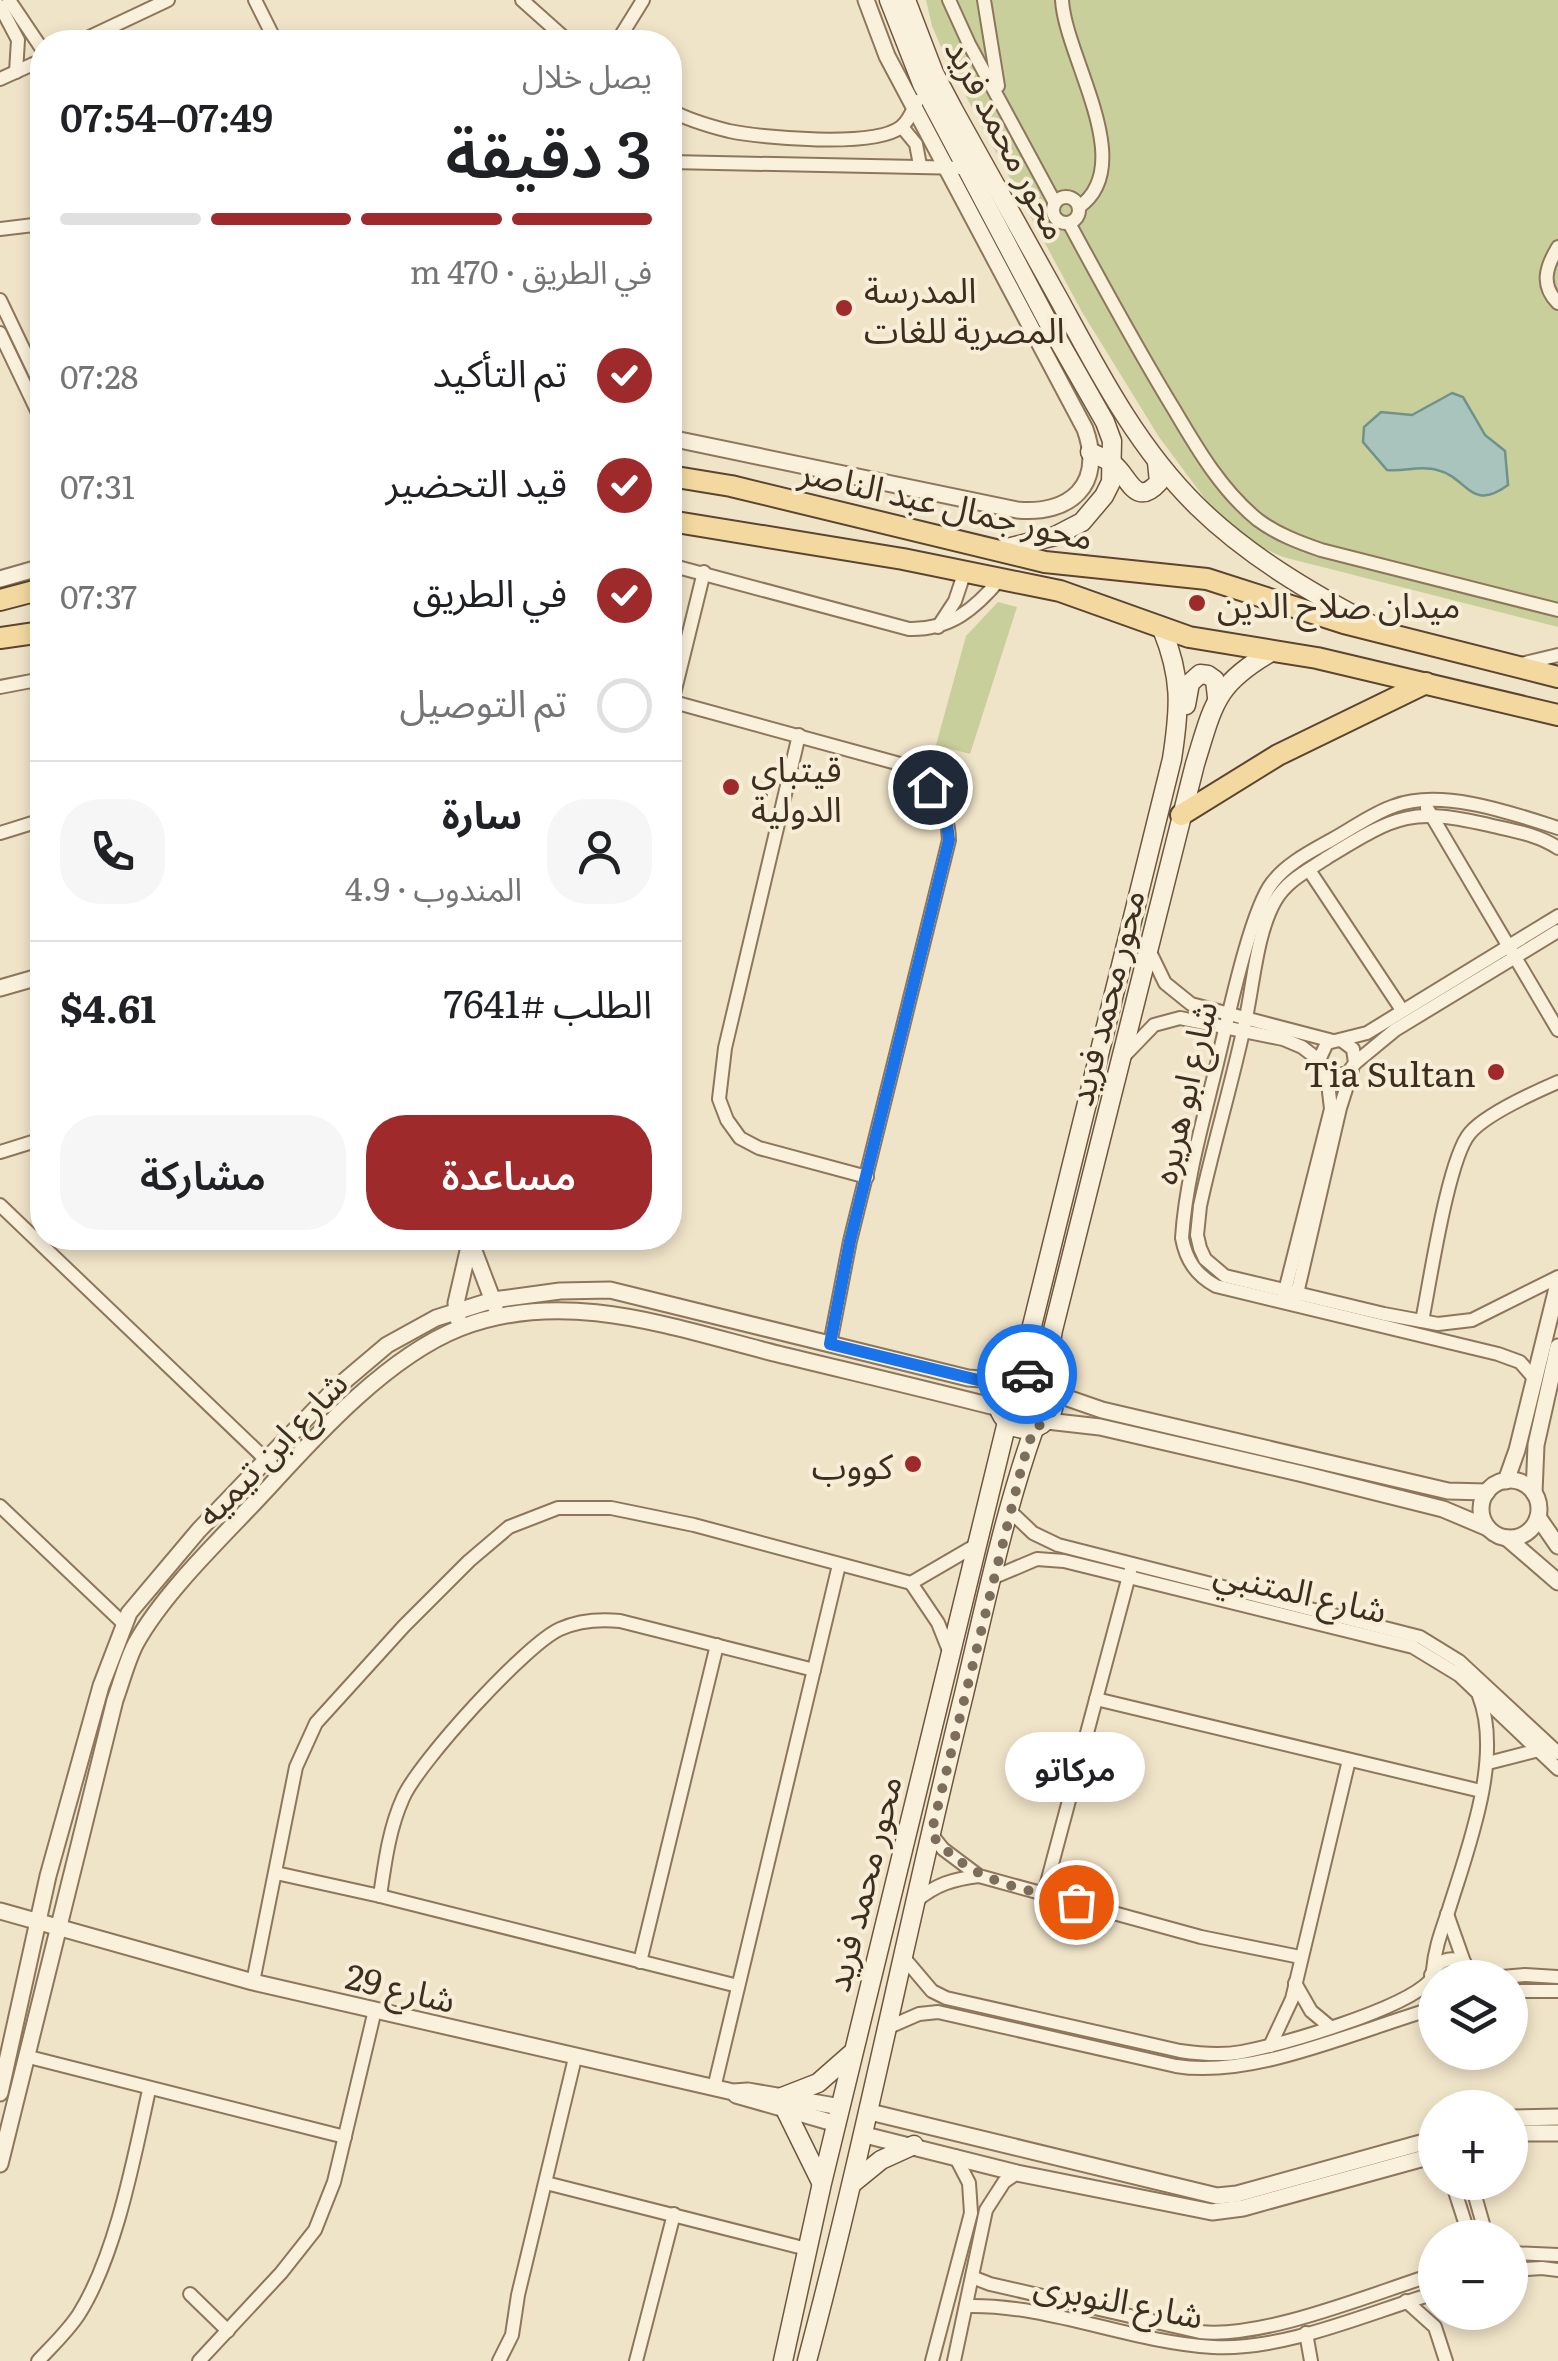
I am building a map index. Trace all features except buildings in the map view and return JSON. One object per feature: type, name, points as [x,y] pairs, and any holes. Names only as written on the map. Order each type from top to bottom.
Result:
[{"type":"main road","name":"محور محمد فريد","points":[[889,0],[922,84],[1105,422],[1114,464]]},
{"type":"main road","name":"محور محمد فريد","points":[[906,0],[953,109],[1102,378],[1157,462],[1202,510],[1256,555],[1310,591],[1392,636]]},
{"type":"main road","points":[[1090,452],[1114,464],[1132,488],[1144,492],[1158,482],[1157,462]]},
{"type":"main road","points":[[998,550],[1055,536],[1082,522],[1104,496],[1114,464]]},
{"type":"main road","name":"محور جمال عبد الناصر","points":[[682,477],[711,481],[1070,567],[1207,579],[1392,636],[1558,677]]},
{"type":"main road","name":"محور جمال عبد الناصر","points":[[682,524],[965,571],[1075,596],[1162,629],[1211,642],[1317,658],[1558,715]]},
{"type":"main road","points":[[0,600],[30,592]]},
{"type":"main road","name":"محور محمد فريد","points":[[1010,1379],[1028,1342],[1035,1316],[1168,776],[1178,716],[1178,672],[1162,629]]},
{"type":"main road","points":[[0,638],[30,636]]},
{"type":"main road","points":[[1217,696],[1237,674],[1273,652]]},
{"type":"main road","points":[[1178,716],[1196,676],[1212,677],[1217,684],[1217,696]]},
{"type":"main road","points":[[1181,815],[1278,756],[1426,684]]},
{"type":"main road","name":"محور محمد فريد","points":[[1052,1389],[1048,1359],[1053,1330],[1181,815],[1217,696]]},
{"type":"main road","points":[[1037,1376],[1052,1389],[1054,1408],[1040,1425],[1015,1427],[1003,1415],[999,1394],[1010,1379],[1037,1376]]},
{"type":"main road","name":"محور محمد فريد","points":[[783,2361],[822,2183],[978,1544],[1003,1415]]},
{"type":"main road","name":"محور محمد فريد","points":[[811,2360],[992,1578],[1040,1425]]},
{"type":"main road","points":[[822,2183],[784,2104],[818,2084],[855,2049]]},
{"type":"main road","points":[[854,2182],[882,2160],[914,2145]]},
{"type":"street","points":[[9,0],[24,37],[16,72]]},
{"type":"street","points":[[104,30],[168,0]]},
{"type":"street","points":[[255,0],[270,30]]},
{"type":"street","points":[[522,0],[556,30]]},
{"type":"street","points":[[624,30],[643,0]]},
{"type":"street","points":[[682,440],[1032,511],[1056,508],[1072,500],[1083,486],[1090,452],[1084,430],[887,56],[866,0]]},
{"type":"street","points":[[949,0],[1055,203],[1056,218],[1069,223],[1136,348],[1197,448],[1236,499],[1260,522],[1320,550],[1558,610]]},
{"type":"street","points":[[984,0],[1002,103]]},
{"type":"street","points":[[1062,0],[1069,41],[1101,128],[1102,141],[1100,176],[1092,195],[1079,207],[1078,217],[1069,223]]},
{"type":"street","points":[[0,6],[30,41]]},
{"type":"street","points":[[0,79],[30,66]]},
{"type":"street","points":[[682,115],[714,127],[771,136],[860,139],[902,127],[922,84]]},
{"type":"street","points":[[902,127],[916,144],[920,165]]},
{"type":"street","points":[[682,162],[966,168]]},
{"type":"street","points":[[1055,203],[1068,197],[1079,207]]},
{"type":"street","points":[[0,229],[30,225]]},
{"type":"street","points":[[1558,247],[1546,279],[1548,290],[1558,303]]},
{"type":"street","points":[[0,300],[30,363]]},
{"type":"street","points":[[0,333],[30,396]]},
{"type":"street","points":[[682,567],[909,630],[938,627],[965,614],[1000,579]]},
{"type":"street","points":[[0,579],[30,570]]},
{"type":"street","points":[[938,627],[955,601],[965,571]]},
{"type":"street","points":[[682,658],[704,572]]},
{"type":"street","points":[[1516,666],[1558,656]]},
{"type":"street","points":[[0,686],[30,682]]},
{"type":"street","points":[[682,704],[800,735],[913,771],[936,796],[949,826],[937,896],[842,1274],[830,1344]]},
{"type":"street","points":[[800,735],[725,1048],[719,1100],[727,1120],[748,1143],[867,1177]]},
{"type":"street","points":[[1424,799],[1429,814],[1558,1030]]},
{"type":"street","name":"شارع ابو هريره","points":[[1558,828],[1493,810],[1424,799],[1384,810],[1308,853],[1271,884],[1259,911],[1228,1020],[1183,1226],[1184,1250],[1196,1272],[1216,1286],[1422,1321],[1454,1324],[1472,1320],[1558,1281]]},
{"type":"street","name":"شارع ابو هريره","points":[[1534,1378],[1520,1362],[1498,1354],[1290,1298],[1224,1276],[1205,1259],[1197,1234],[1217,1131],[1272,908],[1285,888],[1380,827],[1408,816],[1429,814],[1518,832],[1558,848]]},
{"type":"street","points":[[0,833],[30,824]]},
{"type":"street","points":[[1309,870],[1402,1010]]},
{"type":"street","points":[[1327,1074],[1344,1076],[1395,1030],[1558,916]]},
{"type":"street","points":[[1319,1060],[1322,1048],[1367,1033],[1402,1010],[1558,930]]},
{"type":"street","points":[[1150,952],[1160,976],[1176,995],[1228,1020]]},
{"type":"street","points":[[0,988],[30,979]]},
{"type":"street","points":[[1124,1056],[1147,1031],[1162,1021],[1180,1018],[1228,1020],[1337,1040],[1353,1049],[1354,1066],[1290,1298]]},
{"type":"street","points":[[1245,1024],[1293,1043],[1319,1060],[1327,1074],[1330,1109],[1290,1298]]},
{"type":"street","points":[[1422,1321],[1452,1180],[1468,1134],[1558,1082]]},
{"type":"street","points":[[0,1152],[30,1143]]},
{"type":"street","points":[[0,1205],[30,1234]]},
{"type":"street","points":[[47,1250],[281,1474]]},
{"type":"street","points":[[460,1328],[457,1311],[468,1250]]},
{"type":"street","points":[[474,1250],[497,1317]]},
{"type":"street","points":[[1506,1481],[1558,1281]]},
{"type":"street","name":"شارع ابن تيميه","points":[[0,2093],[6,2038],[36,1920],[121,1626],[199,1530],[335,1389],[387,1345],[457,1311],[494,1300],[560,1291],[610,1290],[968,1378],[1010,1379]]},
{"type":"street","name":"شارع ابن تيميه","points":[[0,2164],[116,1700],[138,1640],[154,1616],[281,1474],[369,1388],[460,1328],[497,1317],[560,1310],[648,1320],[1003,1415]]},
{"type":"street","points":[[1534,1493],[1536,1445],[1558,1347]]},
{"type":"street","points":[[1052,1389],[1102,1410],[1448,1491],[1487,1492],[1506,1481],[1517,1481],[1534,1493],[1538,1517],[1558,1546]]},
{"type":"street","points":[[1040,1425],[1100,1426],[1452,1512],[1506,1538],[1558,1582]]},
{"type":"street","points":[[1487,1492],[1481,1510],[1488,1528]]},
{"type":"street","points":[[0,1506],[138,1640]]},
{"type":"street","points":[[252,1982],[296,1767],[316,1722],[478,1552],[509,1527],[532,1515],[558,1508],[611,1508],[694,1524],[912,1583],[930,1609],[950,1653]]},
{"type":"street","name":"شارع المتنبي","points":[[1010,1511],[1045,1540],[1130,1572],[1398,1643],[1438,1660],[1558,1769]]},
{"type":"street","points":[[1506,1538],[1526,1534],[1538,1517]]},
{"type":"street","points":[[912,1583],[978,1544]]},
{"type":"street","name":"شارع المتنبي","points":[[992,1578],[1026,1562],[1051,1558],[1420,1637],[1459,1661],[1558,1754]]},
{"type":"street","points":[[714,2088],[839,1565]]},
{"type":"street","points":[[1044,1894],[1130,1572]]},
{"type":"street","points":[[136,1604],[154,1616]]},
{"type":"street","points":[[380,1896],[391,1828],[415,1775],[540,1642],[558,1630],[598,1619],[814,1670]]},
{"type":"street","points":[[640,1962],[717,1646]]},
{"type":"street","points":[[1435,1960],[1437,1939],[1488,1762],[1488,1730],[1477,1693]]},
{"type":"street","points":[[1096,1699],[1481,1791]]},
{"type":"street","points":[[1488,1762],[1538,1750]]},
{"type":"street","points":[[1272,2051],[1287,2012],[1349,1760]]},
{"type":"street","points":[[931,1834],[943,1849],[978,1876],[1201,1937],[1300,1957]]},
{"type":"street","points":[[276,1873],[738,1986]]},
{"type":"street","points":[[916,1900],[947,1881],[978,1876]]},
{"type":"street","name":"شارع 29","points":[[0,1912],[252,1982],[733,2092],[742,2100],[839,2115]]},
{"type":"street","points":[[1447,1914],[1463,1960]]},
{"type":"street","points":[[904,1958],[932,1991],[958,2000],[1196,2054],[1272,2051],[1418,2012]]},
{"type":"street","points":[[1528,1974],[1558,1978]]},
{"type":"street","points":[[1294,1982],[1311,2011],[1329,2026]]},
{"type":"street","points":[[1528,1990],[1558,1991]]},
{"type":"street","points":[[888,2026],[919,2014],[955,2016],[1191,2069],[1224,2069],[1329,2026],[1399,2004],[1418,1993]]},
{"type":"street","points":[[955,2016],[958,2000]]},
{"type":"street","points":[[199,2361],[297,2255],[315,2230],[334,2182],[375,2010]]},
{"type":"street","points":[[29,2058],[345,2137]]},
{"type":"street","points":[[499,2361],[512,2334],[526,2258],[575,2058]]},
{"type":"street","points":[[38,2361],[78,2315],[94,2286],[150,2090]]},
{"type":"street","points":[[870,2112],[1217,2196],[1238,2194],[1418,2144]]},
{"type":"street","points":[[1528,2118],[1558,2117]]},
{"type":"street","points":[[1528,2133],[1558,2134]]},
{"type":"street","points":[[864,2134],[1190,2210],[1220,2212],[1418,2160]]},
{"type":"street","points":[[932,2361],[971,2213],[969,2183],[955,2156]]},
{"type":"street","points":[[954,2361],[986,2210],[993,2195],[1017,2172]]},
{"type":"street","points":[[546,2183],[808,2250]]},
{"type":"street","points":[[636,2361],[674,2214]]},
{"type":"street","points":[[1528,2254],[1558,2255]]},
{"type":"street","points":[[1528,2269],[1558,2270]]},
{"type":"street","name":"شارع النوبرى","points":[[972,2277],[1200,2332],[1230,2334],[1418,2279]]},
{"type":"street","points":[[190,2294],[228,2331]]},
{"type":"street","name":"شارع النوبرى","points":[[966,2306],[998,2305],[1154,2339],[1212,2347],[1306,2333],[1418,2298]]},
{"type":"street","points":[[1406,2302],[1418,2312]]},
{"type":"street","points":[[1267,2326],[1271,2341]]},
{"type":"street","points":[[1437,2330],[1446,2361]]},
{"type":"street","points":[[1306,2333],[1311,2361]]},
{"type":"green space","points":[[926,0],[1558,0],[1558,627],[1283,557],[1252,543],[1217,515],[1159,437],[1082,312],[948,63]]},
{"type":"green space","points":[[998,602],[1017,607],[970,754],[936,745],[966,636]]},
{"type":"water","points":[[1452,393],[1463,397],[1485,435],[1505,451],[1508,485],[1495,493],[1477,494],[1447,474],[1431,469],[1387,470],[1363,442],[1364,427],[1381,412],[1412,415]]},
{"type":"way so far","points":[[1027,1374],[1050,1386],[1054,1408],[1047,1421],[1034,1428],[1023,1462],[931,1834],[943,1849],[978,1876],[1076,1902]]},
{"type":"place","name":"المدرسة المصرية للغات","points":[[844,308]]},
{"type":"place","name":"ميدان صلاح الدين","points":[[1197,603]]},
{"type":"place","name":"قيتباي الدولية","points":[[731,787]]},
{"type":"place","name":"Tia Sultan","points":[[1496,1072]]},
{"type":"place","name":"كووب","points":[[913,1464]]},
{"type":"place","name":"مركاتو","points":[[1076,1902]]},
{"type":"route","points":[[930,787],[946,815],[949,840],[842,1274],[830,1344],[978,1380],[1007,1381],[1027,1374]]}]
